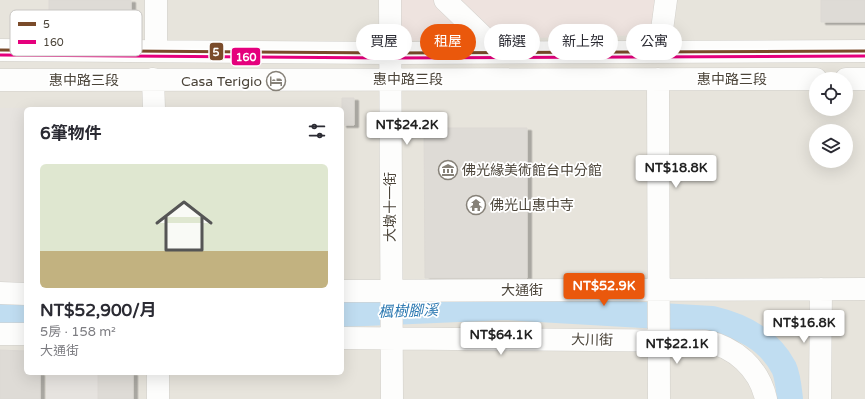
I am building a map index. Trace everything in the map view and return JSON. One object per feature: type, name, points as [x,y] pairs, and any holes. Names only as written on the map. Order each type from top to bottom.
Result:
[{"type":"street","points":[[156,0],[156,51]]},
{"type":"street","name":"大墩十一街","points":[[390,0],[390,24]]},
{"type":"street","points":[[445,0],[484,38]]},
{"type":"street","points":[[663,24],[666,0]]},
{"type":"street","name":"惠中路三段","points":[[0,50],[10,50]]},
{"type":"street","name":"惠中路三段","points":[[142,51],[356,53]]},
{"type":"street","name":"惠中路三段","points":[[682,52],[865,51]]},
{"type":"street","name":"惠中路三段","points":[[412,53],[484,52]]},
{"type":"street","name":"惠中路三段","points":[[540,52],[626,52]]},
{"type":"street","name":"大墩十一街","points":[[390,60],[391,332]]},
{"type":"street","points":[[153,79],[154,107]]},
{"type":"street","points":[[658,79],[660,294],[659,399]]},
{"type":"street","name":"惠中路三段","points":[[0,80],[809,79]]},
{"type":"street","points":[[853,80],[865,80]]},
{"type":"street","points":[[820,399],[821,289]]},
{"type":"street","name":"大通街","points":[[344,291],[391,293],[660,294],[865,289]]},
{"type":"street","points":[[0,293],[24,294]]},
{"type":"street","points":[[391,332],[392,399]]},
{"type":"street","name":"大川街","points":[[344,338],[391,332],[660,336],[705,341],[719,344],[745,360],[758,377],[766,399]]},
{"type":"street","points":[[0,334],[24,334]]},
{"type":"street","points":[[158,375],[158,399]]},
{"type":"shaded area","points":[[0,0],[865,0],[865,399],[0,399]]},
{"type":"shaded area","points":[[396,0],[657,0],[654,24],[626,24],[626,36],[618,36],[618,24],[548,24],[548,37],[540,38],[540,24],[484,24],[484,39],[476,39],[476,24],[420,24],[420,40],[412,41],[412,24],[397,24]]},
{"type":"shaded area","points":[[0,108],[24,108],[24,289],[0,289]]},
{"type":"shaded area","points":[[46,375],[98,375],[98,399],[46,399]]},
{"type":"building","points":[[49,0],[131,0],[131,10],[49,10]]},
{"type":"building","points":[[821,0],[865,0],[865,22],[821,22]]},
{"type":"building","points":[[342,98],[354,98],[354,125],[344,125],[344,107],[342,107]]},
{"type":"building","name":"佛光山惠中寺","points":[[424,128],[527,128],[527,278],[425,278]]},
{"type":"building","points":[[0,350],[24,351],[24,375],[40,375],[40,399],[0,399]]},
{"type":"building","points":[[98,375],[133,375],[133,399],[98,399]]},
{"type":"waterway","name":"楓樹腳溪","points":[[344,314],[506,307],[712,319],[734,326],[754,335],[771,349],[784,368],[790,399]]},
{"type":"waterway","name":"楓樹腳溪","points":[[0,314],[24,314]]},
{"type":"transit line","name":"5","points":[[0,50],[10,50]]},
{"type":"transit line","name":"5","points":[[142,51],[390,53],[865,51]]},
{"type":"transit line","name":"160","points":[[0,55],[10,55]]},
{"type":"transit line","name":"160","points":[[130,56],[390,58],[865,56]]},
{"type":"place","name":"Casa Terigio","points":[[276,81]]},
{"type":"place","name":"佛光緣美術館台中分館","points":[[448,170]]},
{"type":"place","name":"佛光山惠中寺","points":[[476,205]]}]
